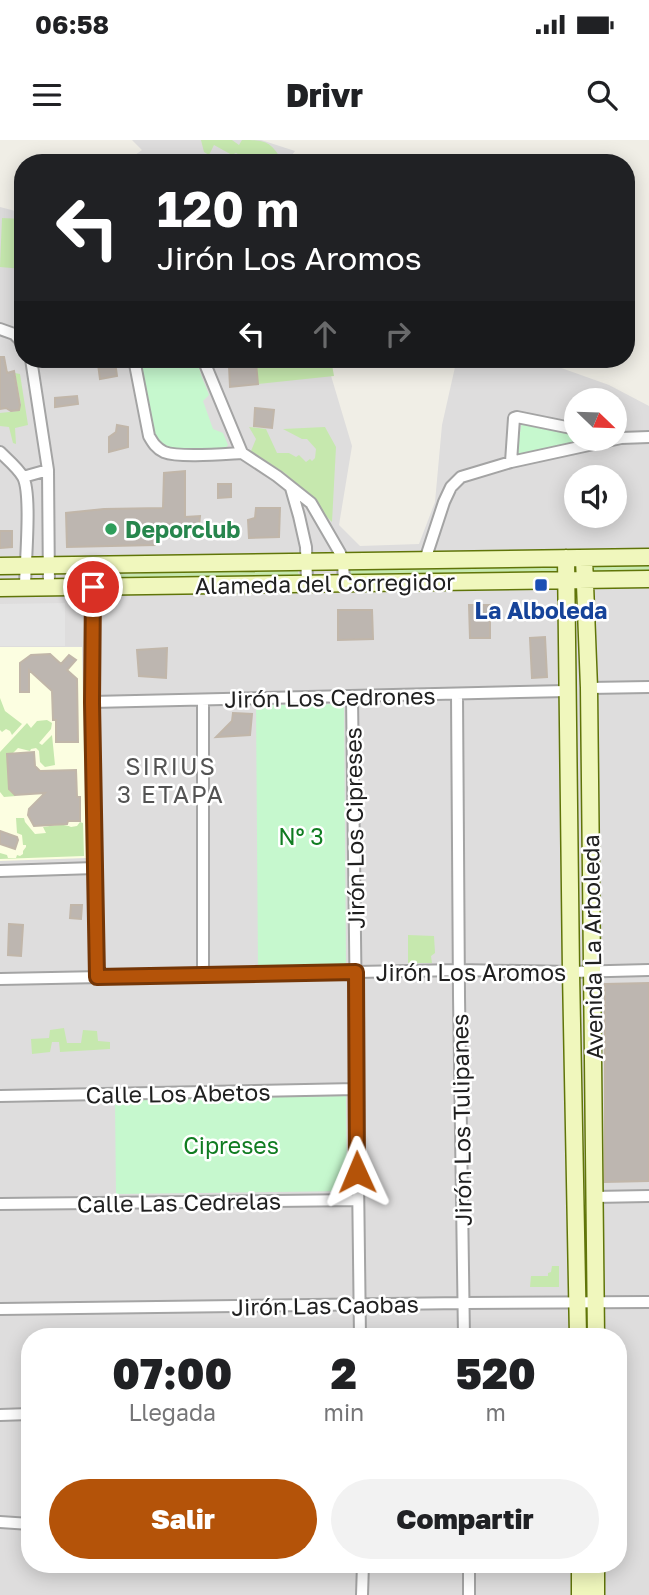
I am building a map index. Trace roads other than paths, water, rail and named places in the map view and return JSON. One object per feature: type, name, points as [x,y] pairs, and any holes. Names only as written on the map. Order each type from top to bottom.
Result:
[{"type":"street","points":[[33,368],[48,470],[49,588]]},
{"type":"street","points":[[136,368],[149,436],[155,446],[175,455],[242,453]]},
{"type":"street","points":[[207,368],[242,453],[311,503],[344,561],[344,583]]},
{"type":"street","points":[[510,462],[514,418],[564,427]]},
{"type":"street","points":[[627,438],[649,437]]},
{"type":"street","points":[[425,560],[444,502],[451,487],[461,477],[564,450]]},
{"type":"street","points":[[0,453],[23,477],[27,523],[24,588]]},
{"type":"street","points":[[23,477],[48,470]]},
{"type":"street","points":[[291,488],[303,529],[307,583]]},
{"type":"street","name":"Alameda del Corregidor","points":[[0,566],[649,557]]},
{"type":"street","name":"Avenida La Arboleda","points":[[566,558],[570,972],[578,1328]]},
{"type":"street","name":"Avenida La Arboleda","points":[[584,558],[589,688],[596,1328]]},
{"type":"street","points":[[68,565],[63,576],[64,583],[69,587]]},
{"type":"street","name":"Alameda del Corregidor","points":[[0,588],[649,579]]},
{"type":"street","points":[[93,587],[92,702],[97,977]]},
{"type":"street","points":[[589,688],[649,687]]},
{"type":"street","name":"Jirón Los Cedrones","points":[[92,702],[567,691]]},
{"type":"street","name":"Jirón Los Tulipanes","points":[[457,694],[464,1328]]},
{"type":"street","name":"Jirón Los Cipreses","points":[[352,696],[360,1328]]},
{"type":"street","points":[[203,700],[203,975]]},
{"type":"street","points":[[0,871],[95,868]]},
{"type":"street","name":"Jirón Los Aromos","points":[[0,979],[459,970],[649,970]]},
{"type":"street","name":"Calle Los Abetos","points":[[0,1096],[356,1089]]},
{"type":"street","points":[[594,1197],[649,1196]]},
{"type":"street","name":"Calle Las Cedrelas","points":[[0,1204],[358,1200]]},
{"type":"street","name":"Jirón Las Caobas","points":[[0,1309],[649,1302]]},
{"type":"street","points":[[0,1415],[21,1415]]},
{"type":"street","points":[[0,1522],[21,1523]]},
{"type":"street","points":[[362,1595],[363,1573]]},
{"type":"street","points":[[469,1573],[469,1595]]},
{"type":"street","points":[[580,1573],[580,1595]]},
{"type":"street","points":[[596,1573],[596,1595]]},
{"type":"place","name":"Deporclub","points":[[111,529]]},
{"type":"place","name":"La Alboleda","points":[[541,585]]},
{"type":"district","name":"SIRIUS 3 ETAPA","points":[[171,779]]},
{"type":"park label","name":"Nº 3","points":[[301,836]]},
{"type":"park label","name":"Cipreses","points":[[231,1145]]}]
